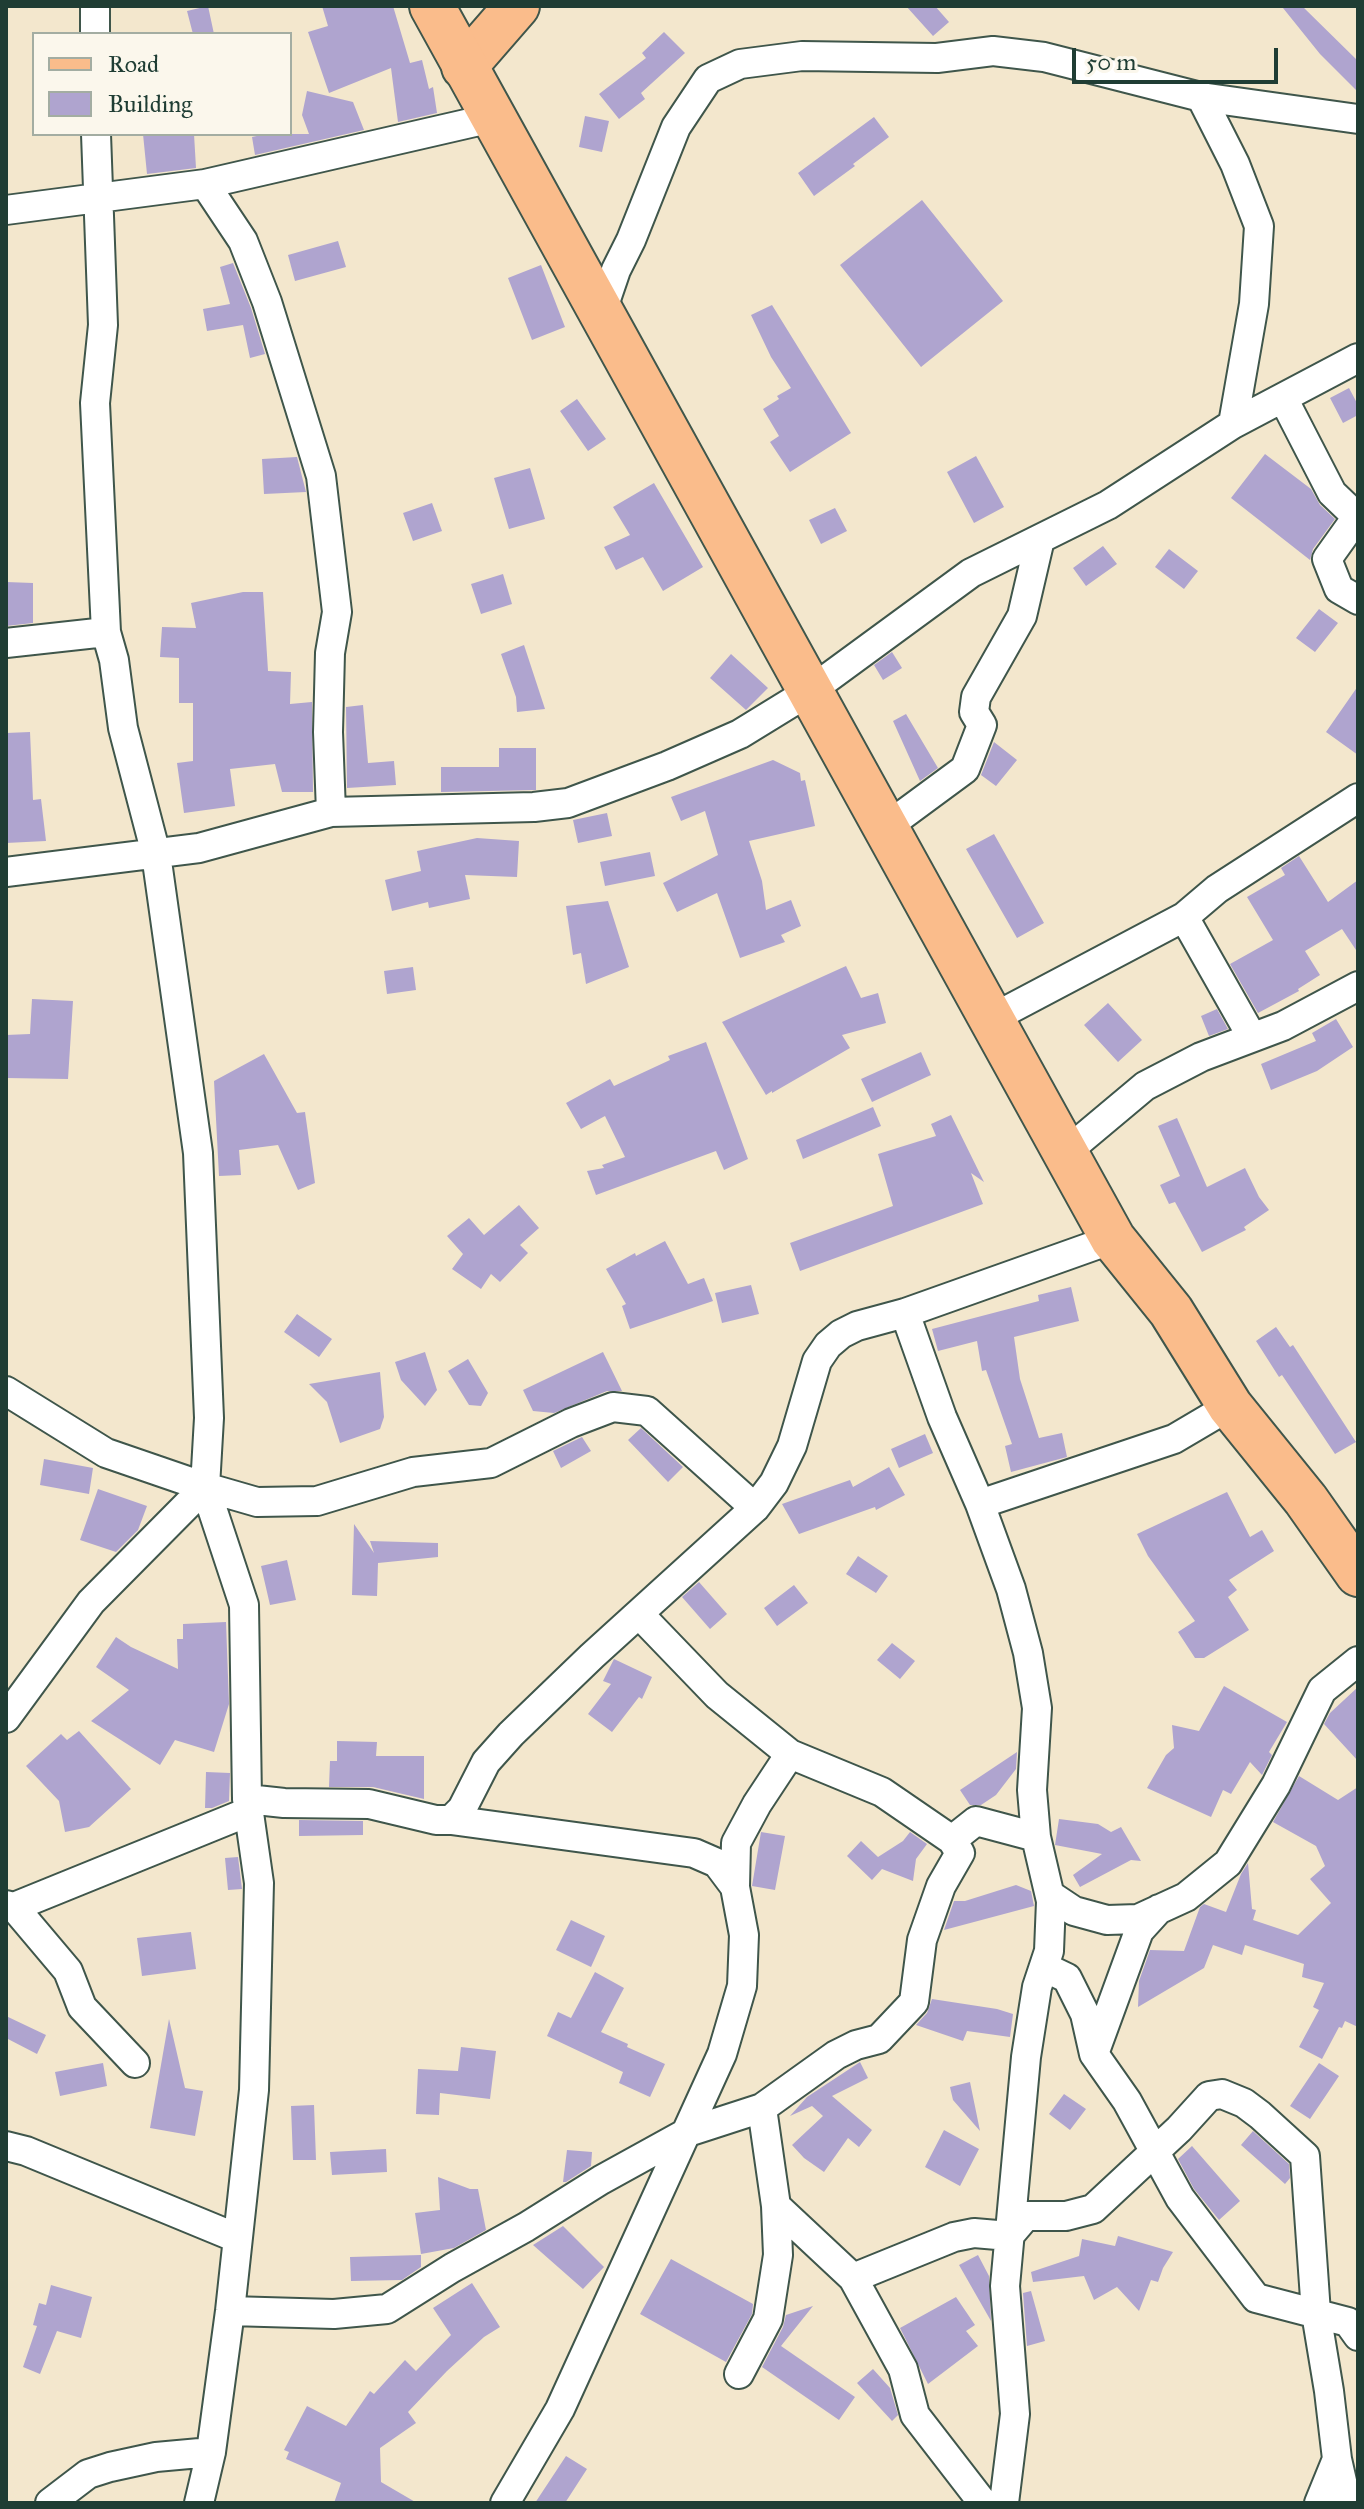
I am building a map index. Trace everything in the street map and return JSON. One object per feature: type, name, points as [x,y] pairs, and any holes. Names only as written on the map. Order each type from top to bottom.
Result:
[{"type":"main road","points":[[432,6],[1113,1239],[1171,1311],[1230,1406],[1306,1500],[1358,1574]]},
{"type":"main road","points":[[464,67],[517,6]]},
{"type":"street","points":[[95,6],[95,32]]},
{"type":"street","points":[[601,314],[616,270],[676,127],[708,79],[740,64],[802,56],[937,58],[993,51],[1044,57],[1201,97],[1358,119]]},
{"type":"street","points":[[1201,97],[1235,164],[1259,226],[1254,304],[1233,424]]},
{"type":"street","points":[[6,210],[205,184],[492,118]]},
{"type":"street","points":[[96,136],[103,325],[95,403],[106,632],[114,660],[123,728],[156,854],[198,1153],[209,1418],[205,1487],[244,1605],[248,1806],[259,1883],[254,2090],[230,2311],[211,2452],[199,2503]]},
{"type":"street","points":[[205,184],[243,241],[267,302],[321,476],[337,612],[330,653],[328,732],[331,812]]},
{"type":"street","points":[[6,872],[199,848],[331,812],[534,807],[568,803],[667,766],[740,734],[810,691],[971,573],[1108,505],[1233,424],[1358,358]]},
{"type":"street","points":[[1283,398],[1332,493],[1357,517],[1327,559],[1339,589],[1358,600]]},
{"type":"street","points":[[885,828],[965,769],[982,725],[974,712],[976,697],[1022,616],[1040,539]]},
{"type":"street","points":[[6,643],[106,632]]},
{"type":"street","points":[[991,1019],[1184,917],[1217,889],[1358,798]]},
{"type":"street","points":[[1184,917],[1252,1037]]},
{"type":"street","points":[[1065,1153],[1145,1086],[1201,1057],[1283,1026],[1358,986]]},
{"type":"street","points":[[451,1820],[462,1809],[486,1762],[511,1734],[755,1508],[774,1483],[792,1446],[817,1361],[828,1345],[857,1326],[905,1313],[1113,1239]]},
{"type":"street","points":[[905,1313],[947,1430],[980,1504],[1011,1589],[1028,1653],[1037,1708],[1032,1790],[1036,1837],[1050,1895],[1049,1951],[1037,1987],[1026,2057],[1009,2236],[1005,2286],[1015,2414],[1004,2503]]},
{"type":"street","points":[[6,1391],[106,1453],[257,1502],[317,1501],[413,1472],[491,1463],[571,1423],[613,1407],[647,1411],[755,1508]]},
{"type":"street","points":[[980,1504],[1174,1439],[1230,1406]]},
{"type":"street","points":[[6,1718],[91,1602],[205,1487]]},
{"type":"street","points":[[230,2311],[334,2314],[387,2309],[601,2180],[688,2132],[762,2108],[836,2055],[879,2039],[914,2002],[922,1940],[941,1886],[960,1853],[952,1840],[882,1792],[790,1754],[717,1695],[639,1614]]},
{"type":"street","points":[[1050,1895],[1074,1911],[1107,1920],[1138,1919],[1186,1897],[1228,1863],[1276,1785],[1322,1690],[1358,1661]]},
{"type":"street","points":[[505,2503],[560,2409],[722,2054],[742,1986],[744,1935],[735,1887],[736,1843],[790,1754]]},
{"type":"street","points":[[135,2063],[82,2007],[68,1971],[10,1906],[248,1806],[284,1803],[369,1804],[436,1820],[694,1853],[717,1863],[735,1887]]},
{"type":"street","points":[[952,1840],[976,1821],[1036,1837]]},
{"type":"street","points":[[1094,2054],[1139,1931],[1160,1909]]},
{"type":"street","points":[[1044,1967],[1067,1978],[1085,2014],[1094,2054],[1127,2101],[1180,2198],[1256,2298],[1348,2322],[1358,2336]]},
{"type":"street","points":[[1009,2236],[1026,2216],[1066,2216],[1093,2209],[1209,2096],[1222,2094],[1244,2103],[1260,2115],[1305,2156],[1316,2313],[1337,2459],[1347,2503]]},
{"type":"street","points":[[739,2374],[768,2319],[778,2255],[776,2206],[762,2108]]},
{"type":"street","points":[[6,2146],[26,2151],[237,2238]]},
{"type":"street","points":[[776,2206],[853,2278],[903,2369],[915,2415],[983,2503]]},
{"type":"street","points":[[853,2278],[954,2237],[974,2233],[1009,2236]]},
{"type":"street","points":[[50,2503],[88,2474],[110,2467],[156,2457],[211,2452]]},
{"type":"street","points":[[1319,2503],[1337,2459]]},
{"type":"building","points":[[208,6],[214,32],[192,32],[187,11]]},
{"type":"building","points":[[322,6],[393,6],[410,63],[422,60],[429,89],[433,87],[437,113],[398,122],[391,68],[329,93],[308,32],[328,26]]},
{"type":"building","points":[[906,6],[935,6],[949,22],[933,36]]},
{"type":"building","points":[[1302,6],[1358,61],[1358,92],[1320,54],[1283,8]]},
{"type":"building","points":[[664,32],[685,53],[641,93],[645,99],[619,119],[599,94],[646,58],[642,53]]},
{"type":"building","points":[[307,91],[353,102],[364,130],[255,155],[252,137],[309,134],[302,115]]},
{"type":"building","points":[[585,116],[609,121],[602,152],[579,147]]},
{"type":"building","points":[[874,117],[889,137],[814,196],[798,173]]},
{"type":"building","points":[[143,136],[194,136],[196,168],[147,174]]},
{"type":"building","points":[[922,200],[1003,301],[921,367],[840,265]]},
{"type":"building","points":[[338,241],[346,267],[295,281],[288,255]]},
{"type":"building","points":[[233,263],[265,354],[250,358],[243,325],[207,331],[203,309],[230,304],[220,267]]},
{"type":"building","points":[[541,265],[565,327],[532,340],[508,278]]},
{"type":"building","points":[[772,305],[851,433],[790,472],[770,442],[779,436],[763,409],[791,388],[771,357],[751,315]]},
{"type":"building","points":[[1349,388],[1358,405],[1358,415],[1343,423],[1330,398]]},
{"type":"building","points":[[577,399],[606,439],[588,451],[560,411]]},
{"type":"building","points":[[1265,454],[1311,489],[1320,505],[1335,519],[1313,549],[1310,560],[1231,498]]},
{"type":"building","points":[[976,456],[1004,507],[974,523],[947,472]]},
{"type":"building","points":[[297,457],[306,492],[264,494],[262,459]]},
{"type":"building","points":[[530,468],[545,519],[509,529],[494,478]]},
{"type":"building","points":[[654,483],[703,567],[663,591],[643,557],[616,570],[604,547],[630,535],[613,507]]},
{"type":"building","points":[[432,503],[442,531],[413,541],[403,513]]},
{"type":"building","points":[[835,508],[847,531],[821,544],[809,520]]},
{"type":"building","points":[[1103,546],[1117,564],[1086,586],[1073,568]]},
{"type":"building","points":[[1169,549],[1198,571],[1184,589],[1155,567]]},
{"type":"building","points":[[503,574],[512,604],[481,614],[471,584]]},
{"type":"building","points":[[6,582],[33,583],[33,623],[6,626]]},
{"type":"building","points":[[243,592],[263,592],[268,671],[291,672],[290,704],[312,702],[313,792],[282,792],[275,764],[230,769],[235,806],[184,813],[177,763],[193,761],[193,703],[179,703],[179,658],[160,657],[162,627],[196,628],[191,603]]},
{"type":"building","points":[[1319,609],[1338,623],[1315,652],[1296,638]]},
{"type":"building","points":[[524,645],[545,709],[517,712],[516,697],[501,654]]},
{"type":"building","points":[[892,652],[902,668],[883,680],[874,665]]},
{"type":"building","points":[[731,654],[768,688],[746,710],[710,678]]},
{"type":"building","points":[[1358,686],[1358,755],[1326,732]]},
{"type":"building","points":[[363,705],[368,763],[394,761],[396,785],[347,788],[346,707]]},
{"type":"building","points":[[906,714],[938,768],[920,781],[893,721]]},
{"type":"building","points":[[30,732],[33,800],[41,799],[46,841],[6,843],[6,733]]},
{"type":"building","points":[[994,742],[1017,760],[996,786],[981,775]]},
{"type":"building","points":[[499,748],[536,748],[536,790],[441,792],[441,767],[499,767]]},
{"type":"building","points":[[773,760],[800,773],[801,781],[805,780],[815,826],[749,841],[762,881],[766,910],[791,900],[801,926],[781,935],[785,942],[740,958],[717,893],[677,912],[663,883],[718,855],[705,811],[681,821],[671,797]]},
{"type":"building","points":[[607,813],[612,836],[578,843],[573,820]]},
{"type":"building","points":[[994,834],[1044,923],[1017,938],[966,849]]},
{"type":"building","points":[[477,838],[519,841],[517,877],[465,875],[470,899],[429,908],[428,902],[392,911],[385,880],[421,871],[417,851]]},
{"type":"building","points":[[650,852],[655,876],[605,886],[600,862]]},
{"type":"building","points":[[1299,856],[1328,902],[1358,880],[1358,953],[1342,929],[1305,951],[1320,975],[1299,991],[1258,1013],[1230,964],[1273,940],[1247,897],[1285,875],[1281,868]]},
{"type":"building","points":[[608,901],[629,967],[586,984],[581,953],[573,955],[566,906]]},
{"type":"building","points":[[846,966],[861,998],[878,993],[886,1023],[842,1035],[850,1048],[766,1095],[722,1022]]},
{"type":"building","points":[[413,967],[416,990],[387,994],[384,971]]},
{"type":"building","points":[[32,999],[73,1001],[68,1079],[6,1078],[6,1035],[30,1034]]},
{"type":"building","points":[[1108,1003],[1142,1040],[1118,1062],[1084,1025]]},
{"type":"building","points":[[1217,1009],[1228,1029],[1209,1036],[1201,1016]]},
{"type":"building","points":[[1336,1019],[1353,1047],[1317,1071],[1271,1090],[1261,1064],[1316,1041],[1312,1033]]},
{"type":"building","points":[[706,1042],[748,1159],[724,1170],[716,1151],[596,1195],[587,1171],[604,1168],[602,1165],[625,1157],[605,1116],[581,1129],[566,1103],[610,1079],[614,1086],[670,1060],[668,1056]]},
{"type":"building","points":[[921,1052],[931,1075],[872,1102],[861,1079]]},
{"type":"building","points":[[264,1054],[297,1113],[305,1112],[315,1183],[298,1190],[278,1145],[239,1150],[241,1175],[219,1176],[214,1081]]},
{"type":"building","points":[[873,1107],[881,1126],[803,1159],[796,1140]]},
{"type":"building","points":[[951,1115],[984,1182],[971,1173],[983,1204],[800,1271],[790,1243],[893,1206],[878,1154],[936,1136],[931,1124]]},
{"type":"building","points":[[1177,1118],[1207,1187],[1245,1168],[1269,1210],[1244,1227],[1246,1230],[1202,1252],[1175,1202],[1169,1204],[1160,1185],[1180,1176],[1158,1126]]},
{"type":"building","points":[[519,1205],[539,1228],[520,1245],[528,1253],[500,1282],[491,1274],[481,1289],[452,1269],[463,1254],[447,1236],[469,1218],[484,1235]]},
{"type":"building","points":[[665,1241],[688,1284],[704,1278],[713,1301],[630,1329],[622,1306],[626,1304],[606,1269]]},
{"type":"building","points":[[751,1285],[759,1314],[722,1323],[715,1293]]},
{"type":"building","points":[[1071,1287],[1079,1321],[1014,1337],[1020,1379],[1039,1438],[1062,1433],[1067,1457],[1011,1472],[1005,1446],[1012,1444],[986,1370],[982,1371],[977,1341],[938,1351],[932,1329],[1039,1301],[1038,1295]]},
{"type":"building","points":[[297,1314],[332,1339],[319,1357],[284,1332]]},
{"type":"building","points":[[1276,1327],[1290,1347],[1293,1345],[1356,1442],[1335,1454],[1282,1375],[1279,1377],[1256,1341]]},
{"type":"building","points":[[425,1352],[437,1390],[425,1406],[401,1380],[395,1362]]},
{"type":"building","points":[[603,1352],[622,1391],[607,1391],[554,1413],[533,1411],[523,1390]]},
{"type":"building","points":[[468,1359],[488,1393],[481,1406],[469,1405],[448,1371]]},
{"type":"building","points":[[380,1372],[384,1417],[380,1429],[340,1443],[327,1402],[309,1384]]},
{"type":"building","points":[[641,1428],[683,1467],[668,1482],[628,1440]]},
{"type":"building","points":[[925,1434],[933,1453],[899,1468],[891,1449]]},
{"type":"building","points":[[582,1437],[591,1451],[561,1468],[553,1451]]},
{"type":"building","points":[[44,1459],[93,1468],[89,1494],[40,1485]]},
{"type":"building","points":[[889,1467],[905,1495],[876,1510],[875,1507],[799,1534],[782,1504],[850,1480],[853,1487]]},
{"type":"building","points":[[98,1489],[147,1506],[138,1530],[116,1552],[80,1540]]},
{"type":"building","points":[[1227,1492],[1250,1537],[1262,1530],[1274,1551],[1229,1580],[1237,1590],[1228,1597],[1249,1630],[1204,1658],[1195,1658],[1178,1632],[1195,1621],[1148,1556],[1137,1534]]},
{"type":"building","points":[[354,1524],[374,1553],[370,1541],[438,1543],[438,1557],[378,1563],[377,1596],[352,1595]]},
{"type":"building","points":[[858,1556],[888,1576],[876,1593],[846,1574]]},
{"type":"building","points":[[287,1560],[296,1600],[270,1605],[261,1566]]},
{"type":"building","points":[[699,1582],[727,1614],[710,1629],[682,1597]]},
{"type":"building","points":[[794,1585],[808,1603],[777,1626],[764,1608]]},
{"type":"building","points":[[226,1622],[229,1704],[214,1752],[175,1740],[160,1765],[91,1721],[129,1690],[96,1667],[116,1637],[178,1669],[177,1639],[183,1639],[183,1624]]},
{"type":"building","points":[[892,1643],[915,1661],[900,1679],[877,1660]]},
{"type":"building","points":[[614,1659],[652,1677],[642,1699],[639,1697],[612,1732],[588,1714],[611,1684],[603,1681]]},
{"type":"building","points":[[1224,1686],[1287,1722],[1269,1752],[1272,1755],[1262,1775],[1250,1762],[1231,1794],[1223,1790],[1211,1817],[1147,1788],[1166,1755],[1174,1748],[1172,1725],[1199,1731]]},
{"type":"building","points":[[1358,1687],[1358,1761],[1324,1724],[1330,1713]]},
{"type":"building","points":[[79,1731],[131,1789],[89,1827],[65,1832],[59,1801],[26,1766],[61,1734],[67,1740]]},
{"type":"building","points":[[337,1741],[377,1742],[376,1756],[424,1756],[424,1799],[373,1787],[329,1787],[330,1761],[337,1761]]},
{"type":"building","points":[[1017,1752],[1016,1769],[996,1795],[981,1805],[970,1805],[960,1790]]},
{"type":"building","points":[[206,1772],[230,1773],[229,1801],[205,1808]]},
{"type":"building","points":[[1299,1776],[1338,1800],[1358,1787],[1358,2027],[1345,2021],[1322,2059],[1299,2047],[1319,2010],[1313,2007],[1324,1983],[1302,1977],[1304,1964],[1245,1945],[1242,1955],[1213,1945],[1204,1968],[1138,2007],[1139,1981],[1150,1950],[1184,1951],[1200,1907],[1204,1904],[1226,1912],[1248,1863],[1252,1909],[1256,1910],[1253,1920],[1298,1935],[1331,1903],[1310,1879],[1325,1866],[1316,1846],[1273,1822]]},
{"type":"building","points":[[1059,1819],[1098,1824],[1111,1832],[1121,1827],[1141,1861],[1131,1860],[1080,1887],[1073,1875],[1102,1854],[1055,1845]]},
{"type":"building","points":[[299,1820],[363,1821],[363,1835],[299,1836]]},
{"type":"building","points":[[761,1832],[785,1836],[775,1890],[752,1886]]},
{"type":"building","points":[[910,1832],[927,1844],[916,1859],[913,1881],[882,1869],[872,1880],[847,1856],[861,1841],[878,1857],[903,1841]]},
{"type":"building","points":[[238,1857],[242,1889],[228,1890],[225,1858]]},
{"type":"building","points":[[1016,1885],[1031,1891],[1034,1906],[944,1930],[954,1901],[965,1901]]},
{"type":"building","points":[[571,1920],[605,1936],[591,1967],[556,1950]]},
{"type":"building","points":[[191,1932],[196,1969],[142,1976],[137,1938]]},
{"type":"building","points":[[595,1972],[624,1988],[601,2032],[665,2064],[650,2097],[619,2083],[623,2072],[547,2036],[558,2012],[571,2018]]},
{"type":"building","points":[[932,1999],[1013,2014],[1010,2037],[967,2031],[963,2041],[916,2025],[927,2013]]},
{"type":"building","points":[[6,2016],[46,2035],[37,2054],[6,2038]]},
{"type":"building","points":[[169,2019],[185,2088],[203,2091],[195,2136],[150,2128]]},
{"type":"building","points":[[461,2047],[496,2051],[490,2099],[440,2093],[439,2115],[416,2114],[418,2069],[458,2071]]},
{"type":"building","points":[[860,2062],[868,2078],[832,2096],[872,2130],[859,2147],[848,2138],[824,2172],[792,2145],[823,2116],[812,2106],[790,2116],[807,2097]]},
{"type":"building","points":[[103,2063],[107,2086],[60,2096],[55,2072]]},
{"type":"building","points":[[1319,2063],[1339,2076],[1310,2119],[1290,2106]]},
{"type":"building","points":[[970,2082],[980,2131],[953,2100],[950,2087]]},
{"type":"building","points":[[1064,2094],[1086,2109],[1070,2130],[1049,2114]]},
{"type":"building","points":[[314,2105],[316,2160],[293,2160],[291,2106]]},
{"type":"building","points":[[944,2130],[979,2149],[960,2186],[925,2167]]},
{"type":"building","points":[[1253,2131],[1289,2164],[1290,2178],[1285,2184],[1241,2145]]},
{"type":"building","points":[[1192,2146],[1240,2201],[1219,2220],[1194,2189],[1178,2159]]},
{"type":"building","points":[[386,2149],[387,2172],[332,2175],[330,2152]]},
{"type":"building","points":[[567,2150],[592,2152],[591,2166],[563,2182]]},
{"type":"building","points":[[438,2177],[478,2189],[486,2230],[454,2248],[421,2254],[415,2213],[440,2210]]},
{"type":"building","points":[[563,2226],[604,2267],[583,2289],[533,2245]]},
{"type":"building","points":[[1118,2236],[1173,2252],[1158,2282],[1151,2280],[1139,2311],[1117,2287],[1094,2300],[1084,2276],[1033,2282],[1031,2272],[1079,2256],[1082,2239],[1115,2246]]},
{"type":"building","points":[[421,2255],[421,2267],[402,2280],[351,2281],[350,2257]]},
{"type":"building","points":[[978,2255],[989,2276],[991,2321],[959,2265]]},
{"type":"building","points":[[671,2259],[753,2304],[752,2314],[726,2362],[640,2314]]},
{"type":"building","points":[[472,2283],[500,2327],[484,2337],[447,2371],[408,2412],[416,2423],[380,2448],[381,2482],[417,2503],[334,2503],[341,2483],[286,2459],[289,2452],[284,2450],[307,2406],[346,2426],[370,2391],[374,2394],[405,2360],[416,2371],[451,2335],[433,2308]]},
{"type":"building","points":[[51,2285],[92,2297],[81,2338],[57,2331],[40,2374],[23,2367],[37,2326],[33,2325],[39,2303],[46,2305]]},
{"type":"building","points":[[1031,2291],[1045,2341],[1027,2346],[1023,2293]]},
{"type":"building","points":[[956,2297],[975,2325],[966,2331],[978,2346],[928,2384],[900,2328]]},
{"type":"building","points":[[813,2306],[781,2346],[855,2397],[839,2420],[762,2367],[786,2315]]},
{"type":"building","points":[[873,2369],[890,2388],[898,2415],[892,2421],[857,2383]]},
{"type":"building","points":[[566,2456],[587,2469],[565,2503],[535,2503]]}]
